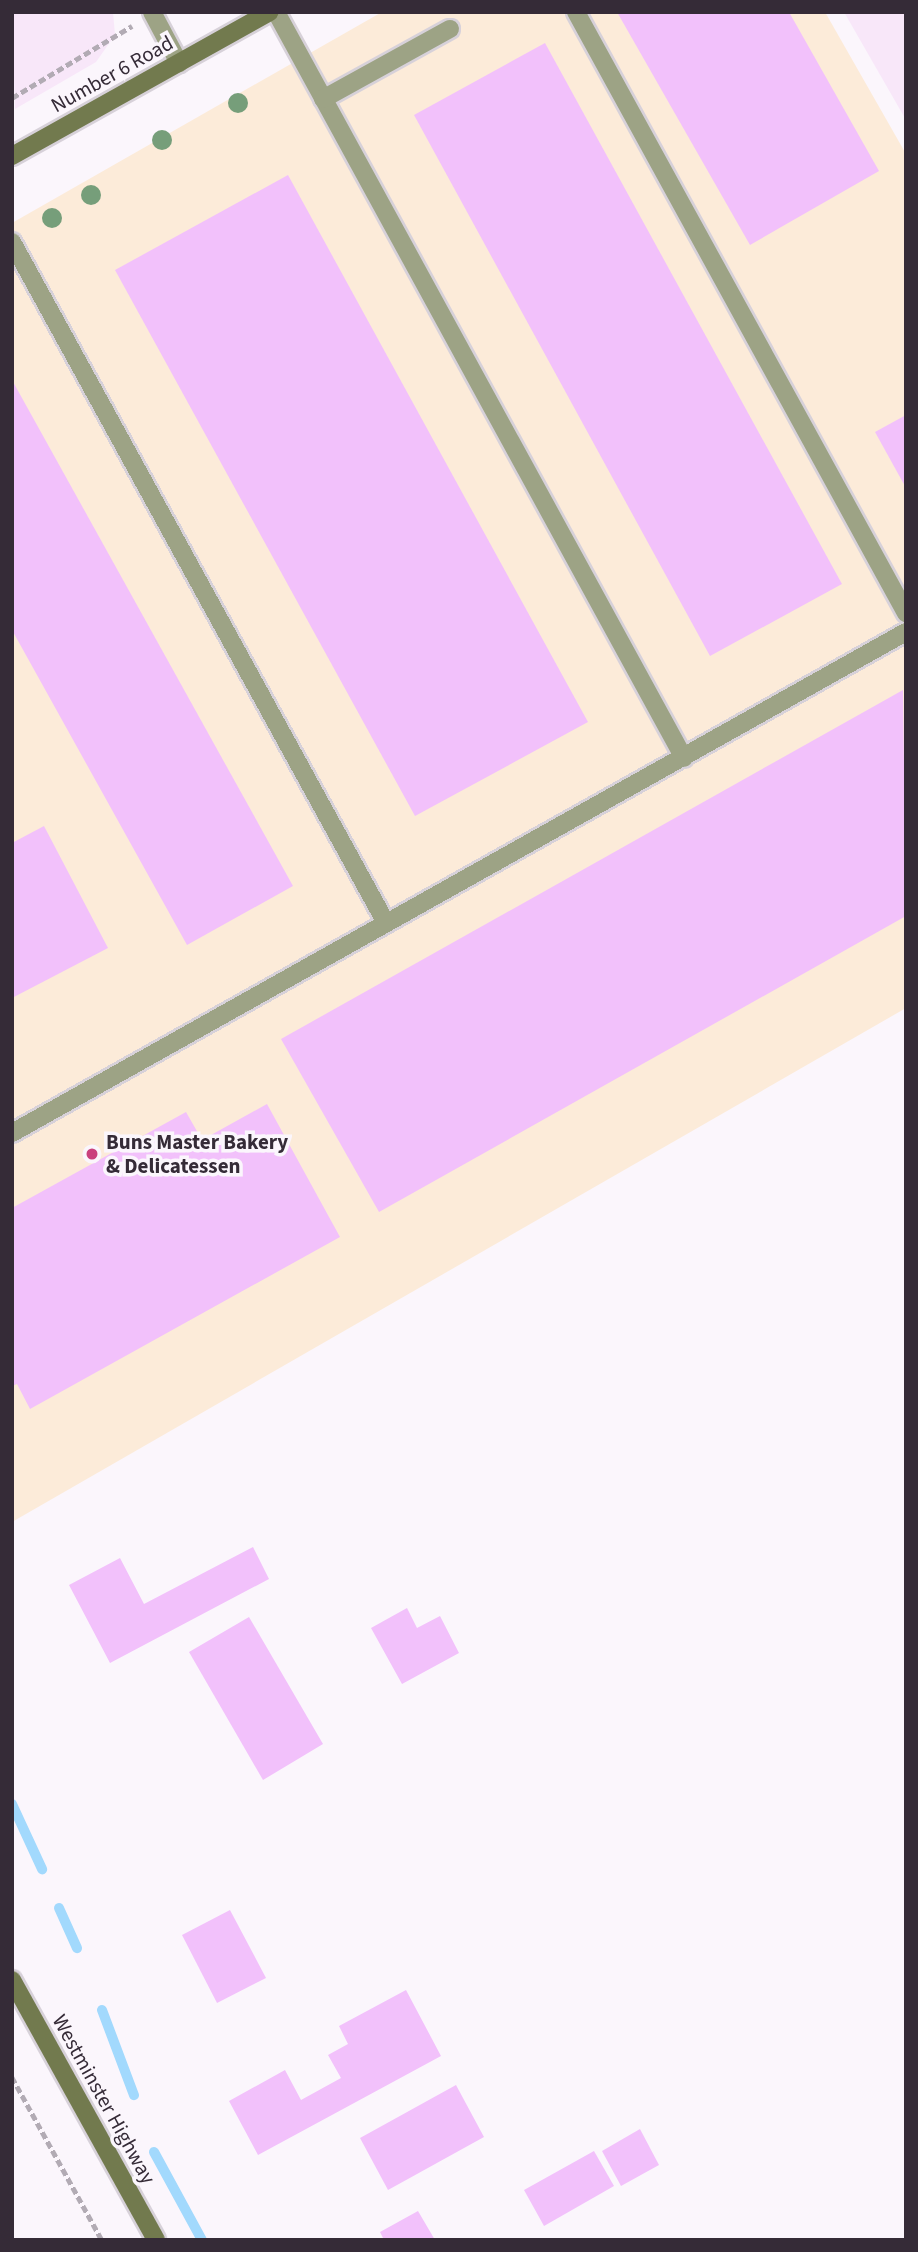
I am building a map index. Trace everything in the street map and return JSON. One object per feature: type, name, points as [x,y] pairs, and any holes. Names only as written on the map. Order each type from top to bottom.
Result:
[{"type":"main road","name":"Number 6 Road","points":[[12,156],[270,12]]},
{"type":"main road","name":"Westminster Highway","points":[[12,1980],[156,2240]]},
{"type":"street","points":[[152,12],[179,63]]},
{"type":"street","points":[[276,12],[684,758]]},
{"type":"street","points":[[576,12],[906,613]]},
{"type":"street","points":[[323,99],[450,29]]},
{"type":"street","points":[[12,242],[386,923]]},
{"type":"street","points":[[12,1133],[906,632]]},
{"type":"path","points":[[12,97],[115,35]]},
{"type":"path","points":[[12,2077],[102,2240]]},
{"type":"shaded area","points":[[12,12],[113,12],[115,35],[96,62],[15,109]]},
{"type":"shaded area","points":[[382,12],[825,12],[906,154],[906,1008],[12,1522],[12,223]]},
{"type":"shaded area","points":[[844,12],[906,12],[906,120]]},
{"type":"building","points":[[617,12],[789,12],[879,171],[750,245]]},
{"type":"building","points":[[545,43],[842,584],[710,656],[414,115]]},
{"type":"building","points":[[288,175],[588,722],[415,816],[115,270]]},
{"type":"building","points":[[12,380],[293,886],[187,945],[12,630]]},
{"type":"building","points":[[906,415],[906,488],[875,432]]},
{"type":"building","points":[[903,690],[906,916],[379,1212],[281,1039]]},
{"type":"building","points":[[44,826],[108,948],[12,998],[12,843]]},
{"type":"building","points":[[267,1104],[340,1237],[30,1409],[17,1384],[12,1386],[12,1208],[186,1112],[202,1140]]},
{"type":"building","points":[[253,1547],[269,1579],[110,1663],[69,1585],[120,1558],[144,1604]]},
{"type":"building","points":[[407,1608],[417,1628],[440,1616],[459,1653],[402,1684],[371,1628]]},
{"type":"building","points":[[249,1617],[323,1744],[263,1780],[189,1652]]},
{"type":"building","points":[[230,1910],[266,1978],[217,2003],[182,1935]]},
{"type":"building","points":[[406,1990],[441,2056],[258,2155],[229,2101],[285,2070],[301,2100],[341,2078],[328,2055],[348,2044],[339,2026]]},
{"type":"building","points":[[456,2085],[484,2137],[388,2190],[360,2138]]},
{"type":"building","points":[[640,2129],[659,2165],[621,2186],[602,2151]]},
{"type":"building","points":[[594,2151],[614,2186],[544,2226],[524,2190]]},
{"type":"building","points":[[418,2211],[435,2240],[384,2240],[380,2232]]},
{"type":"waterway","points":[[12,1804],[42,1869]]},
{"type":"waterway","points":[[59,1908],[77,1948]]},
{"type":"waterway","points":[[102,2010],[134,2095]]},
{"type":"waterway","points":[[154,2152],[202,2240]]},
{"type":"place","name":"Buns Master Bakery & Delicatessen","points":[[92,1154]]}]
